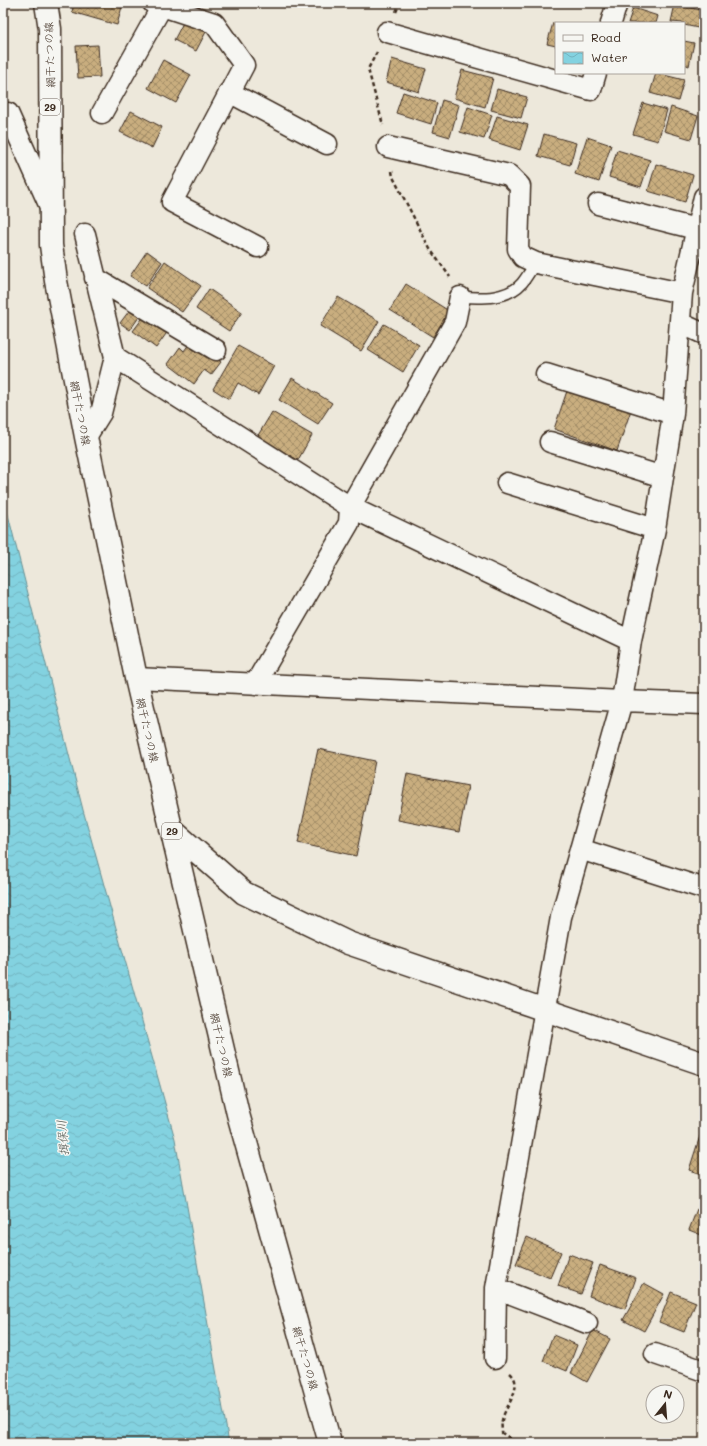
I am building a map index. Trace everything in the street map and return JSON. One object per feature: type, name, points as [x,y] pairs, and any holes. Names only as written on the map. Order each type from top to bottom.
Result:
[{"type":"main road","name":"網干たつの線","points":[[46,3],[50,29],[51,245],[56,281],[86,437],[136,678],[238,1114],[330,1443]]},
{"type":"main road","points":[[171,829],[244,893],[348,943],[704,1064]]},
{"type":"street","points":[[611,22],[617,3]]},
{"type":"street","points":[[102,113],[158,4],[214,22],[244,65],[172,202],[258,248]]},
{"type":"street","points":[[387,32],[591,90],[596,74]]},
{"type":"street","points":[[230,92],[327,144]]},
{"type":"street","points":[[8,113],[51,211]]},
{"type":"street","points":[[388,147],[509,175],[520,186],[518,249],[523,257],[536,262],[682,293]]},
{"type":"street","points":[[495,1358],[496,1288],[544,1009],[561,917],[622,701],[631,641],[655,529],[673,414],[682,293],[700,230],[704,197]]},
{"type":"street","points":[[598,204],[700,230]]},
{"type":"street","points":[[85,234],[115,357],[101,413],[86,437]]},
{"type":"street","points":[[96,278],[216,350]]},
{"type":"street","points":[[256,684],[348,523],[350,507],[455,322],[460,297]]},
{"type":"street","points":[[680,324],[704,334]]},
{"type":"street","points":[[115,357],[350,507],[631,641]]},
{"type":"street","points":[[546,374],[673,414]]},
{"type":"street","points":[[550,442],[663,477]]},
{"type":"street","points":[[507,483],[655,529]]},
{"type":"street","points":[[136,678],[704,704]]},
{"type":"street","points":[[580,849],[699,887]]},
{"type":"street","points":[[496,1288],[587,1323]]},
{"type":"street","points":[[655,1354],[704,1371]]},
{"type":"lane","points":[[460,297],[481,298],[504,295],[521,284],[536,262]]},
{"type":"path","points":[[368,69],[388,147],[393,177],[430,249],[449,276],[460,297]]},
{"type":"path","points":[[495,1358],[513,1376],[516,1388],[502,1420],[502,1433],[517,1443]]},
{"type":"water","name":"揖保川","points":[[3,495],[83,810],[175,1139],[229,1443],[3,1443]]},
{"type":"building","points":[[74,3],[123,3],[117,25],[72,12]]},
{"type":"building","points":[[675,4],[704,11],[703,29],[685,25],[685,22],[671,22]]},
{"type":"building","points":[[633,8],[658,16],[656,22],[628,22]]},
{"type":"building","points":[[185,19],[207,30],[196,51],[174,40]]},
{"type":"building","points":[[553,23],[555,24],[555,46],[547,44]]},
{"type":"building","points":[[685,41],[694,43],[689,66],[685,64]]},
{"type":"building","points":[[98,45],[100,77],[78,78],[76,46]]},
{"type":"building","points":[[392,59],[426,69],[419,92],[386,82]]},
{"type":"building","points":[[163,60],[191,75],[176,103],[148,88]]},
{"type":"building","points":[[462,70],[493,78],[485,107],[454,98]]},
{"type":"building","points":[[656,74],[684,80],[678,101],[650,93]]},
{"type":"building","points":[[497,89],[527,97],[521,118],[491,110]]},
{"type":"building","points":[[403,92],[437,103],[431,124],[396,113]]},
{"type":"building","points":[[442,100],[459,105],[450,137],[433,132]]},
{"type":"building","points":[[643,103],[667,110],[658,141],[633,134]]},
{"type":"building","points":[[468,107],[492,115],[484,139],[460,132]]},
{"type":"building","points":[[671,107],[698,116],[691,139],[664,131]]},
{"type":"building","points":[[131,111],[162,127],[152,148],[120,132]]},
{"type":"building","points":[[497,116],[528,125],[520,150],[489,140]]},
{"type":"building","points":[[544,134],[576,143],[570,165],[538,156]]},
{"type":"building","points":[[587,137],[611,145],[599,182],[575,174]]},
{"type":"building","points":[[617,150],[650,160],[641,187],[609,177]]},
{"type":"building","points":[[656,164],[693,175],[685,202],[648,191]]},
{"type":"building","points":[[147,251],[162,262],[146,286],[130,276]]},
{"type":"building","points":[[165,261],[201,286],[182,312],[147,288]]},
{"type":"building","points":[[406,284],[449,311],[433,337],[390,310]]},
{"type":"building","points":[[209,289],[242,312],[229,331],[196,309]]},
{"type":"building","points":[[338,297],[379,321],[361,351],[320,326]]},
{"type":"building","points":[[135,303],[144,310],[130,330],[120,323]]},
{"type":"building","points":[[148,311],[171,327],[156,348],[133,331]]},
{"type":"building","points":[[384,324],[419,345],[403,372],[368,350]]},
{"type":"building","points":[[192,340],[221,362],[211,375],[204,370],[194,384],[168,364],[180,347],[184,351]]},
{"type":"building","points":[[238,346],[274,366],[258,395],[238,383],[229,399],[213,389]]},
{"type":"building","points":[[292,378],[332,403],[318,424],[279,400]]},
{"type":"building","points":[[568,388],[631,410],[617,451],[554,429]]},
{"type":"building","points":[[272,412],[312,435],[298,460],[257,437]]},
{"type":"building","points":[[318,749],[375,761],[356,856],[298,843]]},
{"type":"building","points":[[407,774],[468,786],[459,832],[398,820]]},
{"type":"building","points":[[700,1136],[704,1137],[704,1175],[689,1170]]},
{"type":"building","points":[[697,1209],[704,1211],[704,1236],[689,1230]]},
{"type":"building","points":[[527,1237],[561,1252],[550,1278],[516,1264]]},
{"type":"building","points":[[569,1254],[593,1263],[581,1294],[558,1286]]},
{"type":"building","points":[[600,1265],[636,1278],[625,1309],[589,1296]]},
{"type":"building","points":[[644,1283],[664,1294],[644,1331],[623,1320]]},
{"type":"building","points":[[671,1292],[696,1302],[684,1332],[659,1322]]},
{"type":"building","points":[[593,1330],[610,1339],[587,1382],[571,1373]]},
{"type":"building","points":[[553,1335],[577,1345],[567,1371],[543,1361]]}]
